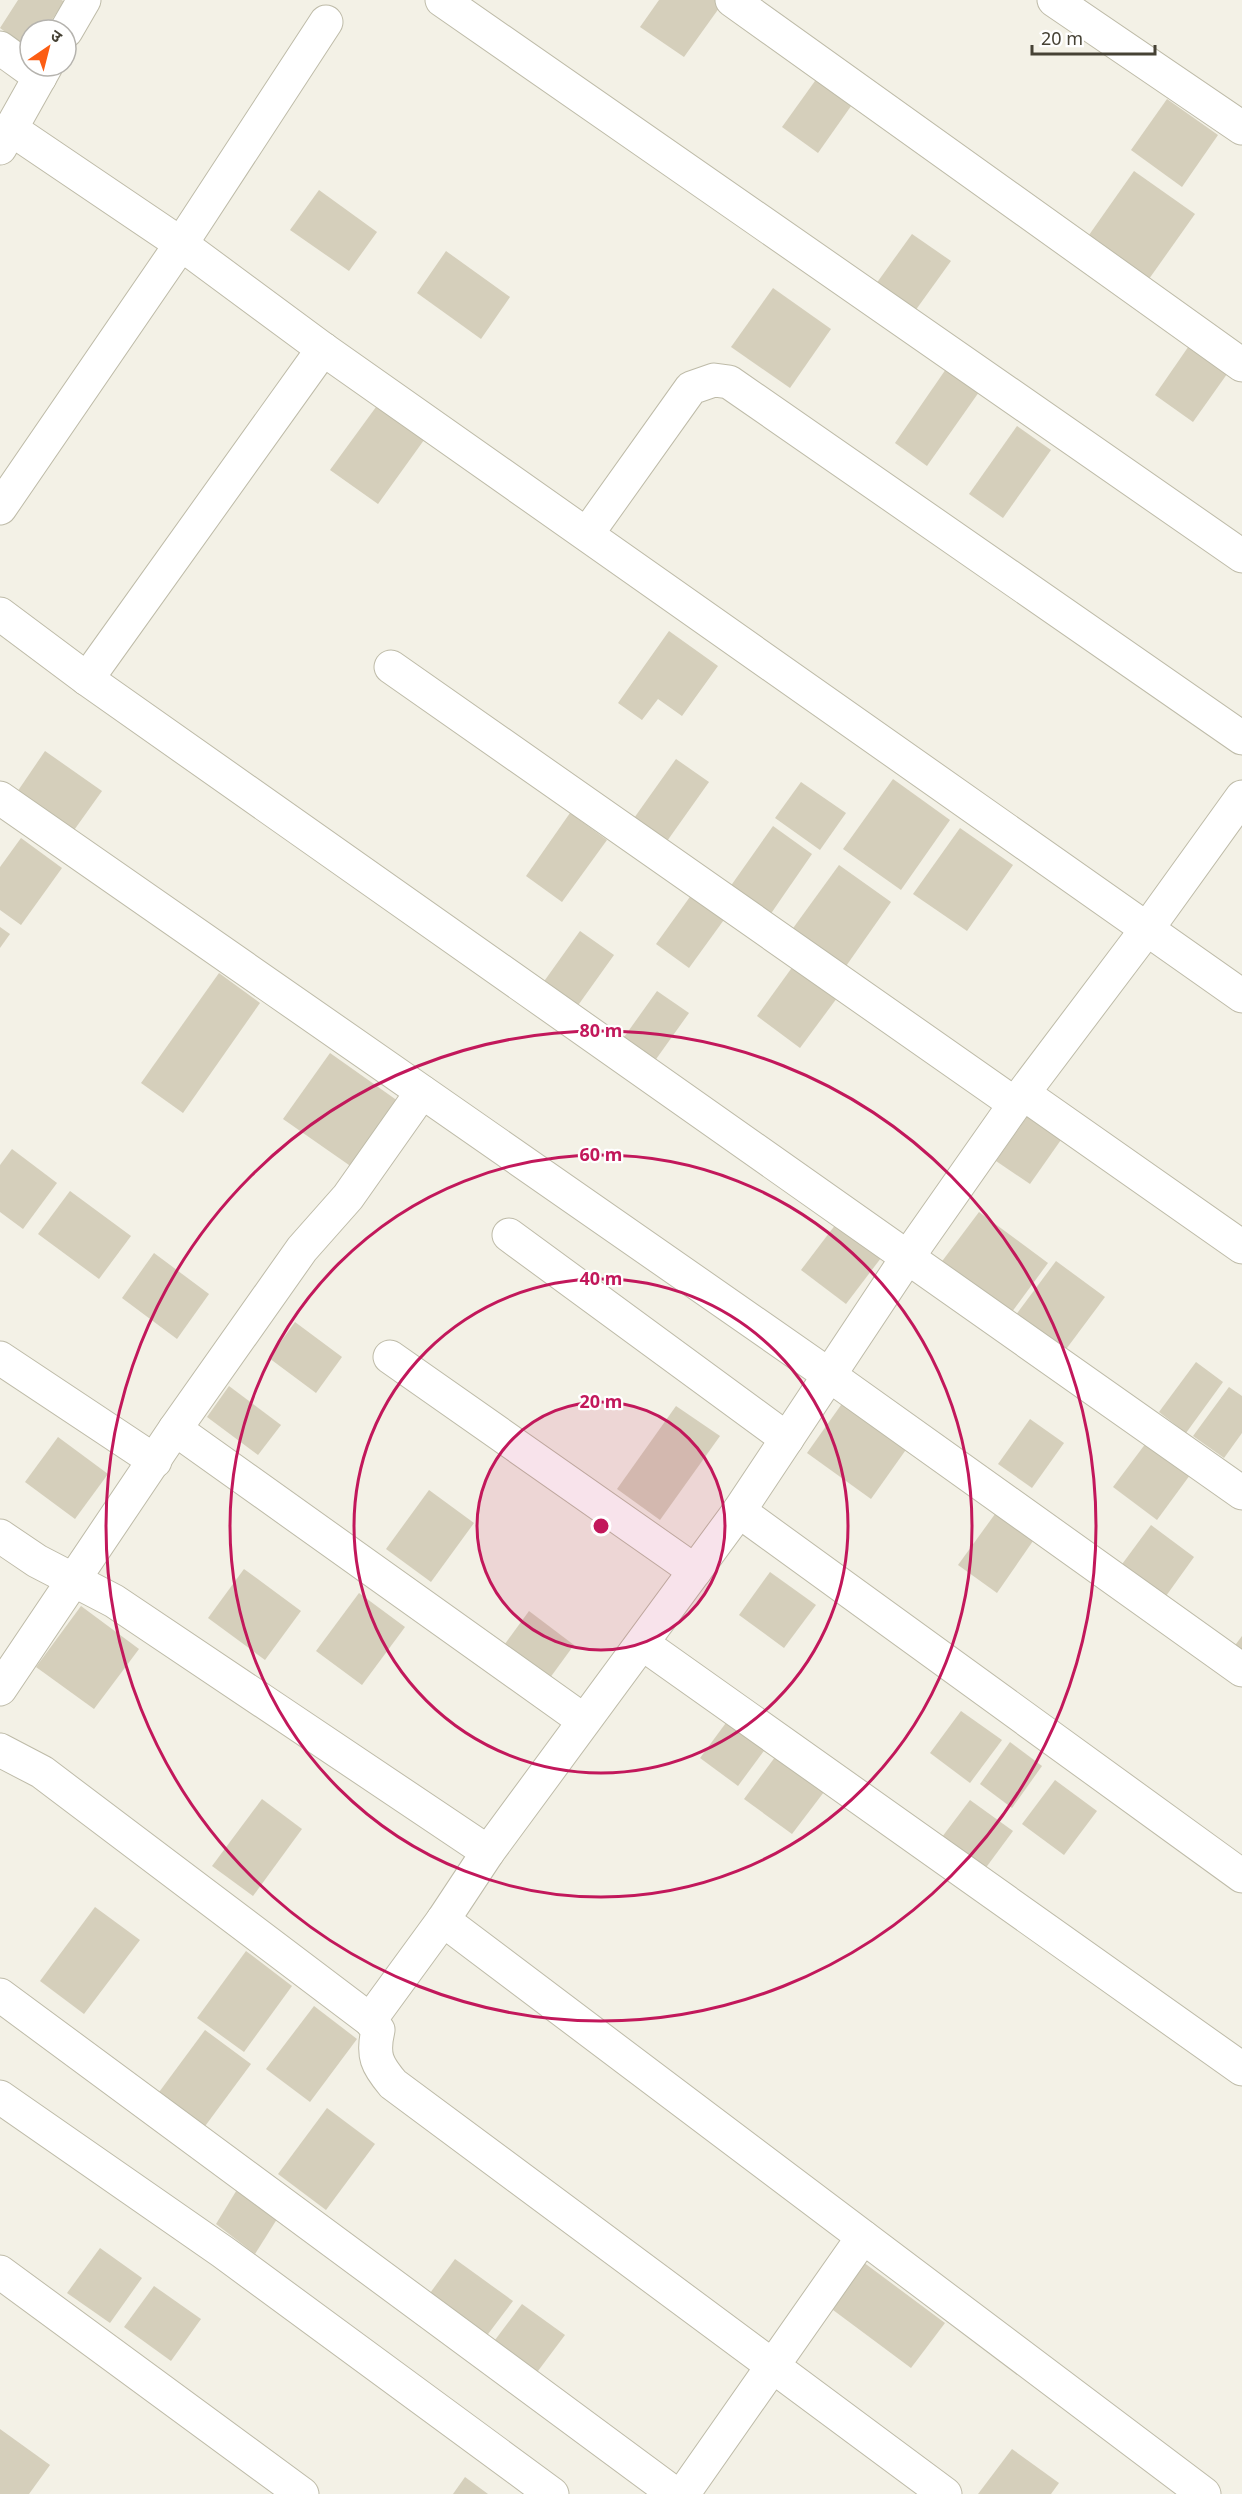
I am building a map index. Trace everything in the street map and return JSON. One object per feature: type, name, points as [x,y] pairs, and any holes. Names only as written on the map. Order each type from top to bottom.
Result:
[{"type":"street","points":[[74,18],[84,0]]},
{"type":"street","points":[[442,0],[1242,556]]},
{"type":"street","points":[[1054,0],[1242,128]]},
{"type":"street","points":[[744,3],[1242,364]]},
{"type":"street","points":[[0,508],[181,244],[326,22]]},
{"type":"street","points":[[0,48],[18,58]]},
{"type":"street","points":[[39,78],[5,139],[181,244],[323,349],[1242,996]]},
{"type":"street","points":[[87,679],[323,349]]},
{"type":"street","points":[[587,534],[691,388],[714,380],[729,382],[1242,738]]},
{"type":"street","points":[[0,614],[87,679],[1242,1493]]},
{"type":"street","points":[[392,667],[1020,1099],[1242,1247]]},
{"type":"street","points":[[0,798],[829,1375],[1242,1670]]},
{"type":"street","points":[[370,2020],[583,1720],[643,1644],[739,1511],[907,1258],[1020,1099],[1240,803]]},
{"type":"street","points":[[0,1689],[175,1429],[302,1249],[348,1197],[422,1092]]},
{"type":"street","points":[[509,1235],[787,1439]]},
{"type":"street","points":[[390,1357],[695,1571]]},
{"type":"street","points":[[0,1358],[155,1461]]},
{"type":"street","points":[[175,1429],[583,1720]]},
{"type":"street","points":[[739,1511],[1242,1876]]},
{"type":"street","points":[[0,1536],[36,1561],[114,1601],[488,1852]]},
{"type":"street","points":[[643,1644],[1242,2069]]},
{"type":"street","points":[[0,1750],[42,1772],[370,2020],[378,2030],[375,2042],[377,2064],[393,2084],[945,2494]]},
{"type":"street","points":[[443,1920],[1204,2494]]},
{"type":"street","points":[[0,1995],[675,2494]]},
{"type":"street","points":[[0,2097],[223,2252],[552,2494]]},
{"type":"street","points":[[683,2494],[863,2237]]},
{"type":"street","points":[[0,2272],[302,2494]]},
{"type":"building","points":[[18,0],[62,0],[64,2],[53,18],[18,18],[18,41],[0,28]]},
{"type":"building","points":[[659,0],[715,0],[722,4],[684,57],[640,27]]},
{"type":"building","points":[[820,74],[856,99],[818,153],[782,127]]},
{"type":"building","points":[[1167,99],[1218,135],[1182,187],[1131,150]]},
{"type":"building","points":[[1134,171],[1195,214],[1149,279],[1089,235]]},
{"type":"building","points":[[319,190],[377,232],[349,271],[290,230]]},
{"type":"building","points":[[912,234],[951,261],[915,311],[876,284]]},
{"type":"building","points":[[446,251],[510,297],[481,339],[417,293]]},
{"type":"building","points":[[773,288],[831,329],[790,388],[731,347]]},
{"type":"building","points":[[1193,340],[1232,367],[1193,422],[1155,395]]},
{"type":"building","points":[[946,369],[979,392],[927,466],[895,443]]},
{"type":"building","points":[[376,407],[424,440],[378,504],[330,470]]},
{"type":"building","points":[[1017,426],[1051,450],[1003,518],[969,494]]},
{"type":"building","points":[[669,631],[718,666],[682,716],[658,699],[642,720],[618,703]]},
{"type":"building","points":[[45,751],[102,791],[67,840],[11,801]]},
{"type":"building","points":[[676,759],[709,782],[665,844],[632,821]]},
{"type":"building","points":[[893,779],[950,820],[901,890],[843,849]]},
{"type":"building","points":[[801,782],[846,813],[820,850],[775,818]]},
{"type":"building","points":[[570,813],[607,840],[562,902],[526,876]]},
{"type":"building","points":[[773,826],[812,854],[770,915],[730,887]]},
{"type":"building","points":[[960,828],[1013,865],[967,931],[913,894]]},
{"type":"building","points":[[21,838],[62,868],[21,925],[0,910],[0,867]]},
{"type":"building","points":[[839,865],[891,902],[844,969],[791,931]]},
{"type":"building","points":[[692,894],[726,917],[689,968],[656,944]]},
{"type":"building","points":[[0,927],[10,934],[0,948]]},
{"type":"building","points":[[580,931],[614,955],[574,1011],[540,987]]},
{"type":"building","points":[[796,962],[840,994],[800,1048],[757,1016]]},
{"type":"building","points":[[219,973],[260,1003],[183,1113],[141,1083]]},
{"type":"building","points":[[657,991],[689,1013],[654,1062],[622,1040]]},
{"type":"building","points":[[330,1053],[405,1106],[359,1172],[283,1119]]},
{"type":"building","points":[[1029,1114],[1063,1137],[1030,1184],[996,1161]]},
{"type":"building","points":[[12,1149],[57,1183],[23,1229],[0,1212],[0,1165]]},
{"type":"building","points":[[70,1191],[131,1236],[99,1279],[38,1234]]},
{"type":"building","points":[[979,1212],[1048,1263],[1006,1320],[937,1268]]},
{"type":"building","points":[[839,1220],[884,1254],[846,1304],[801,1270]]},
{"type":"building","points":[[154,1253],[209,1294],[177,1339],[122,1298]]},
{"type":"building","points":[[1056,1261],[1105,1297],[1061,1356],[1012,1320]]},
{"type":"building","points":[[295,1322],[342,1357],[316,1393],[269,1358]]},
{"type":"building","points":[[1196,1362],[1223,1382],[1186,1433],[1159,1412]]},
{"type":"building","points":[[229,1386],[281,1425],[258,1455],[207,1417]]},
{"type":"building","points":[[1229,1387],[1242,1396],[1242,1433],[1224,1458],[1193,1436]]},
{"type":"building","points":[[846,1398],[910,1444],[871,1499],[807,1453]]},
{"type":"building","points":[[676,1406],[720,1436],[660,1520],[617,1489]]},
{"type":"building","points":[[1030,1419],[1064,1443],[1032,1488],[998,1464]]},
{"type":"building","points":[[58,1437],[108,1474],[75,1519],[25,1482]]},
{"type":"building","points":[[1146,1443],[1190,1475],[1157,1520],[1113,1487]]},
{"type":"building","points":[[429,1490],[474,1523],[431,1582],[386,1549]]},
{"type":"building","points":[[995,1514],[1033,1541],[997,1593],[958,1565]]},
{"type":"building","points":[[1151,1525],[1194,1557],[1161,1603],[1117,1571]]},
{"type":"building","points":[[244,1569],[301,1611],[265,1660],[208,1618]]},
{"type":"building","points":[[770,1572],[816,1605],[784,1648],[739,1615]]},
{"type":"building","points":[[359,1593],[405,1627],[362,1685],[316,1651]]},
{"type":"building","points":[[81,1606],[139,1649],[94,1709],[36,1667]]},
{"type":"building","points":[[529,1611],[574,1645],[547,1682],[502,1648]]},
{"type":"building","points":[[1242,1636],[1242,1655],[1233,1648]]},
{"type":"building","points":[[961,1711],[1002,1740],[970,1783],[930,1753]]},
{"type":"building","points":[[731,1716],[769,1744],[738,1786],[700,1758]]},
{"type":"building","points":[[1010,1742],[1042,1766],[1012,1808],[980,1784]]},
{"type":"building","points":[[778,1753],[827,1788],[792,1834],[744,1799]]},
{"type":"building","points":[[1055,1780],[1097,1811],[1064,1855],[1022,1824]]},
{"type":"building","points":[[262,1799],[302,1829],[253,1896],[212,1866]]},
{"type":"building","points":[[970,1800],[1013,1831],[979,1877],[936,1845]]},
{"type":"building","points":[[95,1907],[140,1940],[84,2014],[40,1981]]},
{"type":"building","points":[[246,1951],[292,1986],[244,2052],[197,2018]]},
{"type":"building","points":[[314,2006],[357,2039],[310,2102],[266,2069]]},
{"type":"building","points":[[205,2030],[251,2064],[200,2133],[154,2099]]},
{"type":"building","points":[[327,2108],[375,2144],[326,2210],[278,2174]]},
{"type":"building","points":[[238,2188],[279,2216],[255,2254],[216,2224]]},
{"type":"building","points":[[100,2248],[142,2278],[110,2323],[67,2293]]},
{"type":"building","points":[[455,2259],[513,2301],[479,2346],[422,2304]]},
{"type":"building","points":[[863,2262],[945,2323],[911,2368],[829,2307]]},
{"type":"building","points":[[154,2286],[201,2319],[171,2361],[124,2327]]},
{"type":"building","points":[[522,2304],[565,2335],[532,2379],[489,2348]]},
{"type":"building","points":[[0,2429],[50,2465],[29,2494],[0,2494]]},
{"type":"building","points":[[1012,2449],[1059,2483],[1051,2494],[978,2494]]},
{"type":"building","points":[[465,2477],[488,2494],[453,2494]]}]
